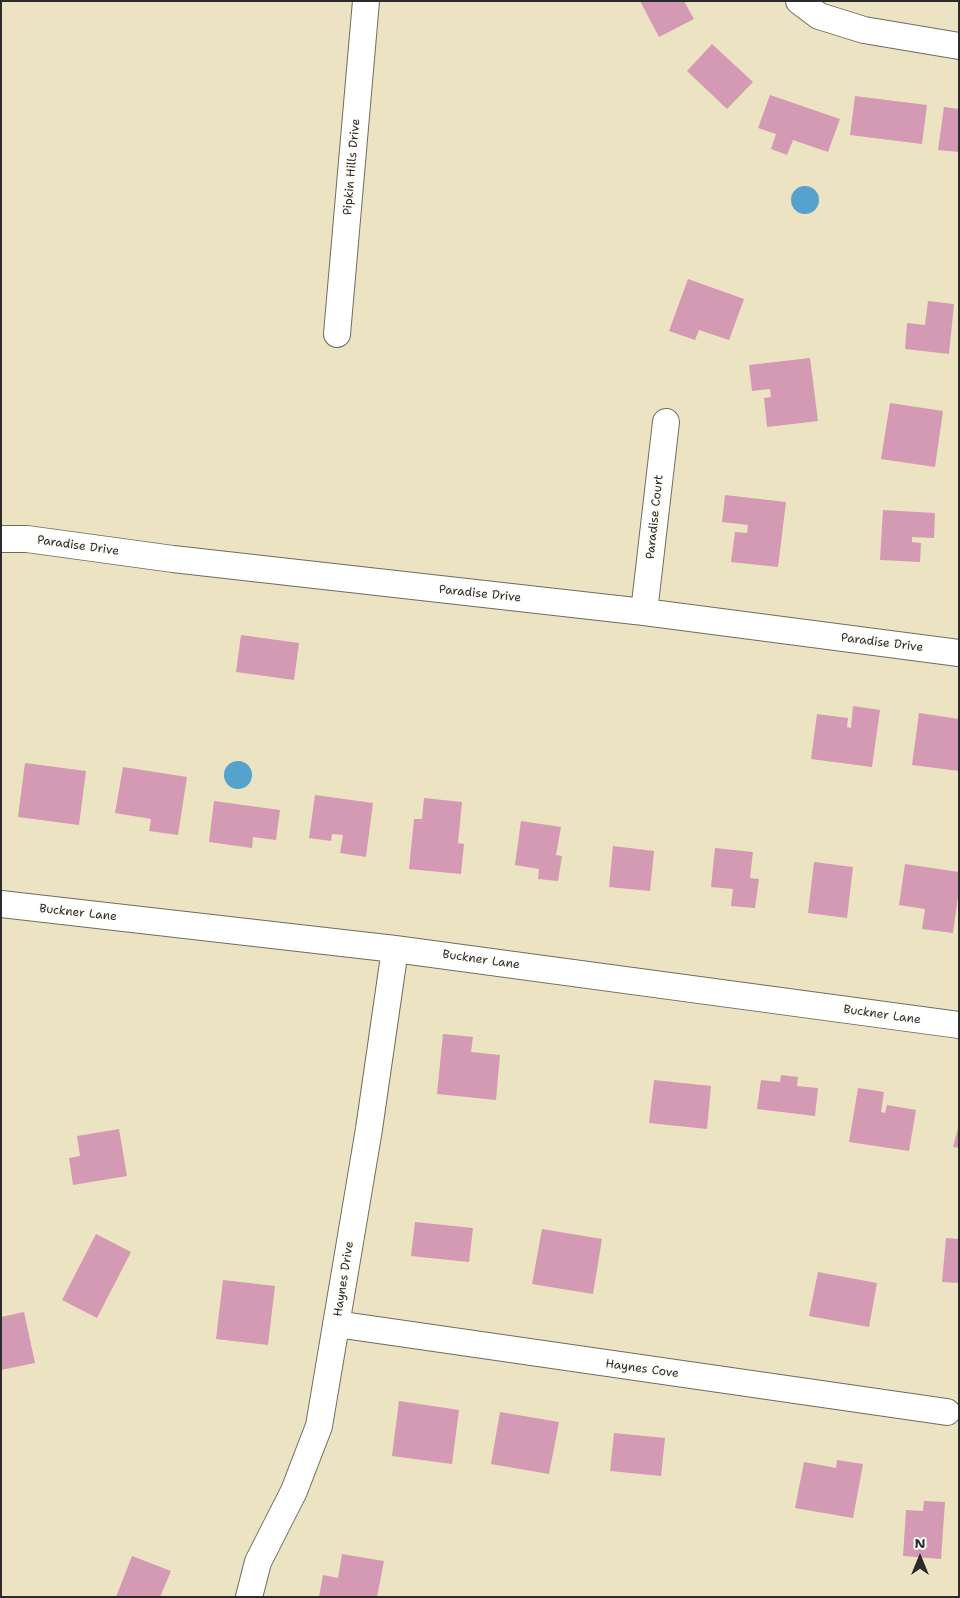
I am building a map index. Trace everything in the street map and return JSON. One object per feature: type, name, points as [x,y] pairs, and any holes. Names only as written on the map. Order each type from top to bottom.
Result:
[{"type":"street","name":"Pipkin Hills Drive","points":[[337,334],[366,1]]},
{"type":"street","points":[[799,1],[819,16],[864,30],[959,46]]},
{"type":"street","name":"Paradise Court","points":[[644,612],[666,422]]},
{"type":"street","name":"Paradise Drive","points":[[1,539],[27,539],[174,559],[644,612],[959,653]]},
{"type":"street","name":"Buckner Lane","points":[[1,904],[395,949],[959,1025]]},
{"type":"street","name":"Haynes Drive","points":[[249,1597],[258,1562],[294,1491],[319,1426],[369,1129],[395,949]]},
{"type":"street","name":"Haynes Cove","points":[[336,1324],[947,1412]]},
{"type":"water","points":[[805,186],[815,190],[819,200],[815,210],[805,214],[795,210],[791,200],[795,190]]},
{"type":"water","points":[[238,761],[248,765],[252,775],[248,785],[238,789],[228,785],[224,775],[228,765]]},
{"type":"building","points":[[640,1],[684,1],[694,19],[659,37]]},
{"type":"building","points":[[712,44],[753,82],[727,109],[687,71]]},
{"type":"building","points":[[770,95],[840,119],[828,152],[793,140],[787,155],[771,149],[776,134],[758,128]]},
{"type":"building","points":[[855,96],[927,105],[922,144],[850,135]]},
{"type":"building","points":[[944,107],[959,109],[959,152],[938,150]]},
{"type":"building","points":[[688,279],[744,299],[729,340],[699,330],[695,340],[669,331]]},
{"type":"building","points":[[928,301],[954,304],[949,354],[905,349],[907,323],[925,325]]},
{"type":"building","points":[[810,358],[818,421],[767,427],[764,398],[771,397],[770,389],[752,391],[749,365]]},
{"type":"building","points":[[890,403],[943,411],[935,467],[881,459]]},
{"type":"building","points":[[725,495],[786,502],[778,567],[731,562],[735,532],[747,533],[748,525],[722,522]]},
{"type":"building","points":[[883,510],[935,513],[934,538],[912,537],[912,542],[921,543],[920,562],[880,560]]},
{"type":"building","points":[[241,635],[299,643],[294,680],[236,672]]},
{"type":"building","points":[[853,706],[880,710],[872,767],[811,759],[817,714],[848,718],[847,727],[851,728]]},
{"type":"building","points":[[919,713],[959,719],[959,771],[912,765]]},
{"type":"building","points":[[25,763],[86,771],[79,825],[18,817]]},
{"type":"building","points":[[123,767],[187,777],[178,835],[149,831],[151,819],[115,813]]},
{"type":"building","points":[[315,795],[373,803],[366,857],[340,853],[343,835],[332,834],[331,841],[309,838]]},
{"type":"building","points":[[424,798],[462,802],[458,843],[464,844],[461,874],[409,869],[414,819],[422,819]]},
{"type":"building","points":[[214,801],[280,810],[276,840],[253,837],[252,848],[209,842]]},
{"type":"building","points":[[521,821],[561,827],[556,855],[562,856],[558,881],[538,879],[539,869],[515,865]]},
{"type":"building","points":[[613,846],[654,851],[650,891],[609,887]]},
{"type":"building","points":[[715,848],[753,852],[750,878],[759,879],[755,908],[731,906],[733,889],[711,887]]},
{"type":"building","points":[[814,862],[853,867],[847,918],[808,913]]},
{"type":"building","points":[[905,864],[959,872],[959,889],[953,933],[922,929],[925,909],[899,905]]},
{"type":"building","points":[[443,1034],[473,1037],[471,1052],[500,1055],[496,1100],[437,1094]]},
{"type":"building","points":[[781,1075],[798,1077],[797,1086],[818,1088],[815,1116],[757,1109],[761,1080],[780,1082]]},
{"type":"building","points":[[654,1080],[711,1086],[707,1129],[649,1123]]},
{"type":"building","points":[[858,1088],[884,1092],[881,1112],[885,1113],[887,1105],[916,1110],[909,1151],[849,1142]]},
{"type":"building","points":[[959,1128],[959,1148],[953,1147]]},
{"type":"building","points":[[119,1129],[127,1176],[73,1185],[69,1158],[80,1156],[77,1136]]},
{"type":"building","points":[[415,1222],[473,1228],[469,1262],[411,1256]]},
{"type":"building","points":[[542,1229],[602,1239],[593,1294],[532,1284]]},
{"type":"building","points":[[96,1234],[131,1252],[97,1318],[62,1300]]},
{"type":"building","points":[[946,1238],[959,1239],[959,1283],[942,1282]]},
{"type":"building","points":[[818,1272],[877,1283],[869,1327],[809,1316]]},
{"type":"building","points":[[223,1280],[275,1286],[268,1345],[216,1339]]},
{"type":"building","points":[[24,1312],[35,1363],[1,1370],[1,1317]]},
{"type":"building","points":[[399,1401],[459,1410],[452,1464],[392,1456]]},
{"type":"building","points":[[500,1412],[559,1422],[549,1474],[491,1464]]},
{"type":"building","points":[[614,1433],[665,1438],[661,1476],[610,1471]]},
{"type":"building","points":[[837,1460],[863,1464],[853,1518],[795,1508],[804,1462],[836,1468]]},
{"type":"building","points":[[924,1501],[945,1502],[941,1559],[903,1556],[906,1510],[923,1511]]},
{"type":"building","points":[[342,1554],[384,1561],[377,1597],[319,1597],[323,1575],[338,1578]]},
{"type":"building","points":[[132,1556],[171,1571],[160,1597],[116,1597]]}]
